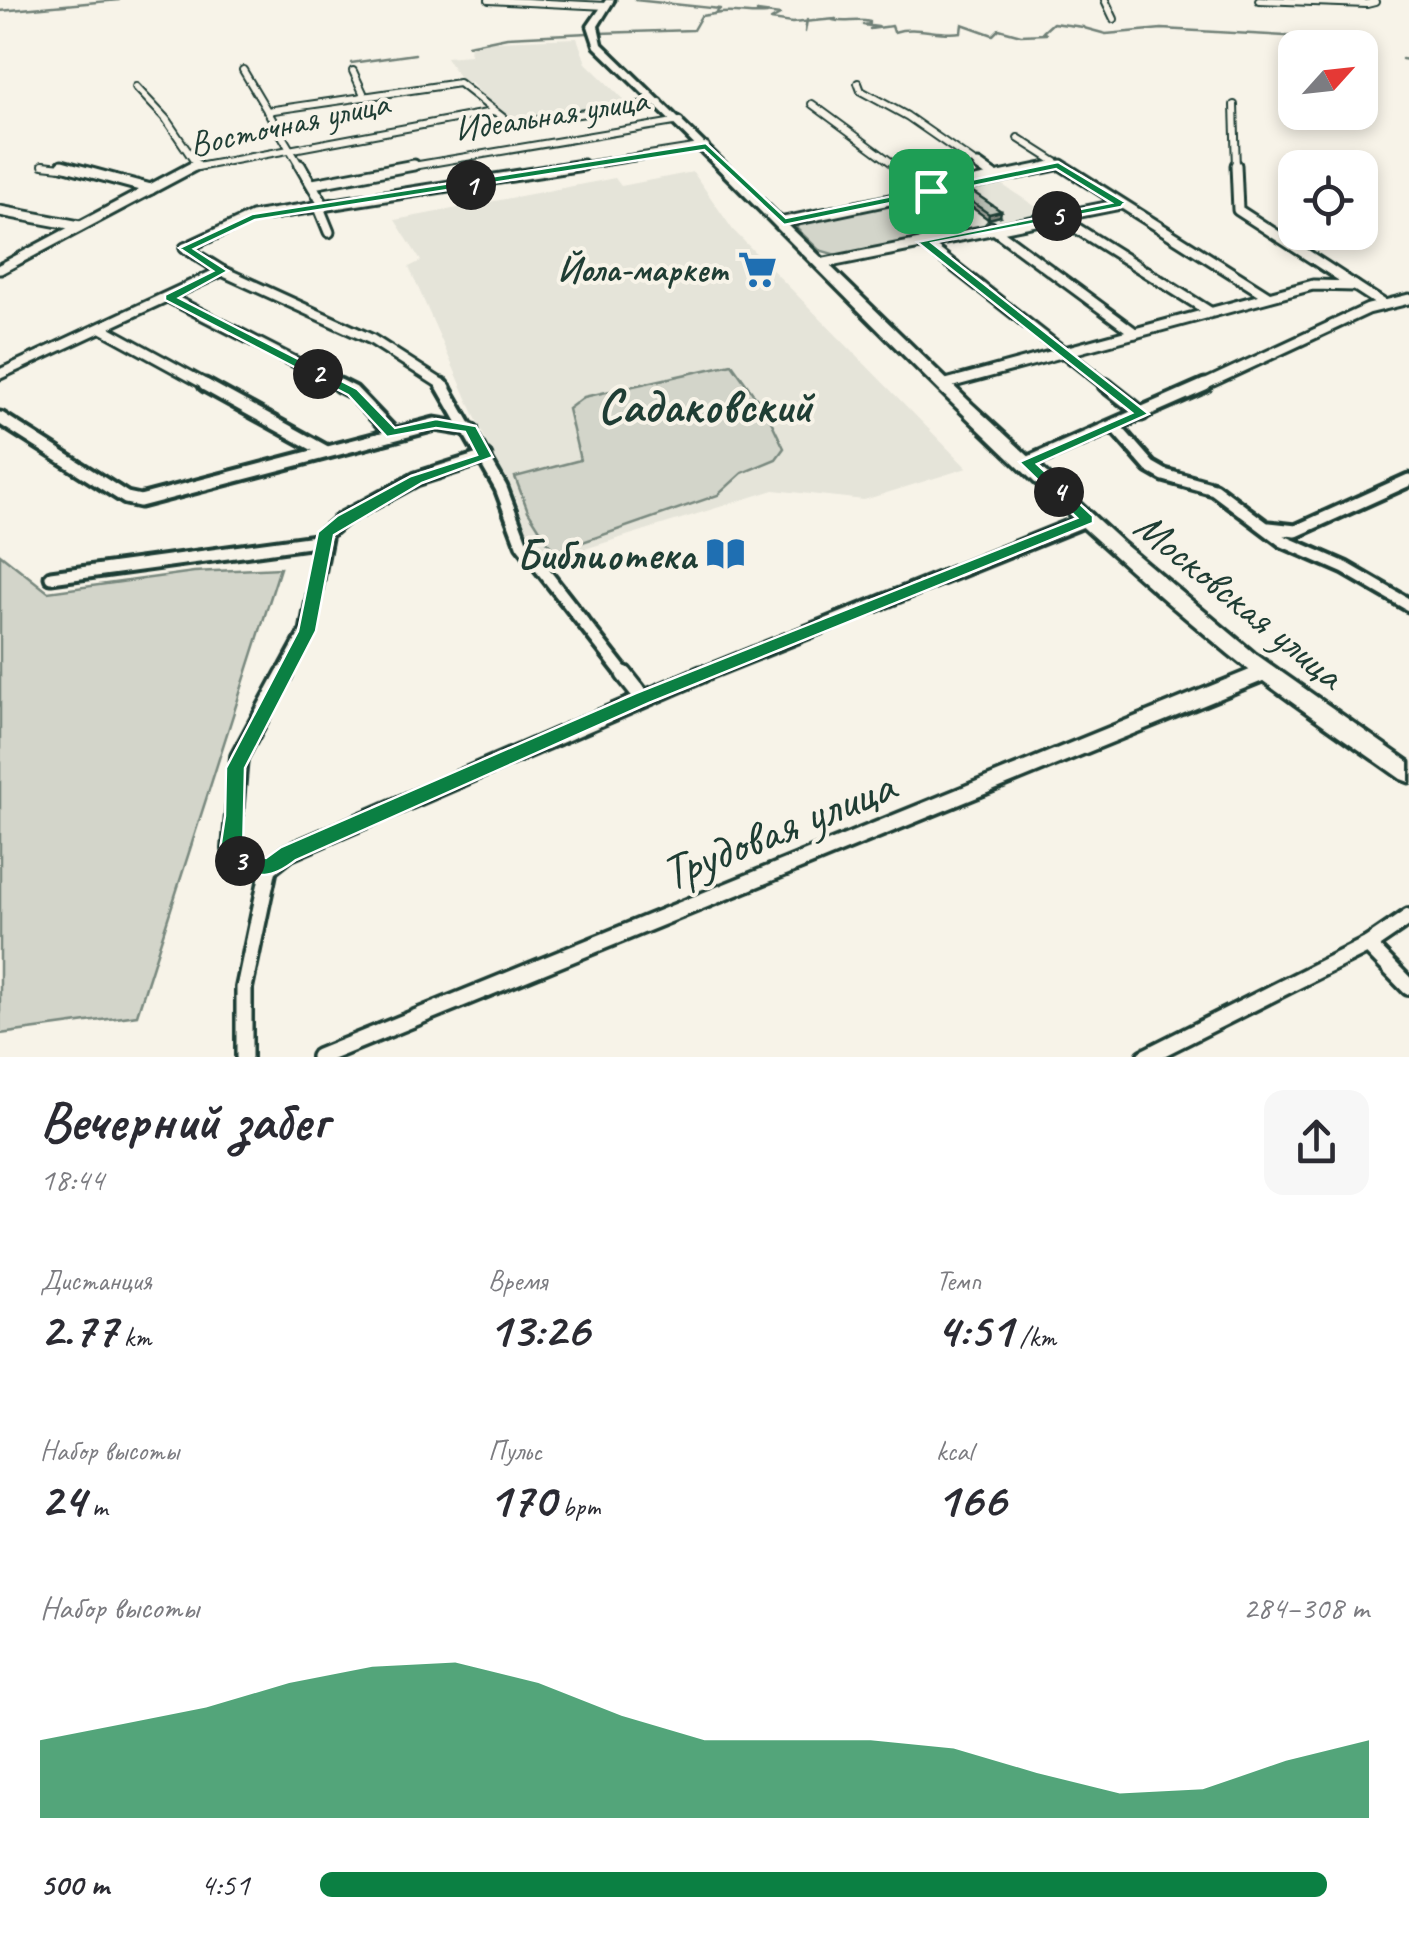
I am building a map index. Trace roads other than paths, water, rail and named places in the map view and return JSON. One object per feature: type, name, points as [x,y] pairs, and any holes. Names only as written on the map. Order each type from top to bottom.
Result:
[{"type":"main road","name":"Московская улица","points":[[608,3],[593,26],[594,36],[1027,462],[1195,617],[1265,672],[1409,772]]},
{"type":"street","points":[[489,0],[608,3]]},
{"type":"street","points":[[1105,0],[1114,19]]},
{"type":"street","points":[[1259,0],[1366,4],[1372,0]]},
{"type":"street","points":[[242,70],[324,206]]},
{"type":"street","points":[[353,72],[365,97]]},
{"type":"street","points":[[858,83],[860,91],[908,116],[995,178]]},
{"type":"street","points":[[267,111],[450,84],[464,85],[504,122],[519,124],[660,102]]},
{"type":"street","points":[[136,87],[166,119],[197,166]]},
{"type":"street","points":[[812,104],[931,191]]},
{"type":"street","points":[[1234,105],[1238,210],[1383,304]]},
{"type":"street","name":"Восточная улица","points":[[0,269],[197,166],[492,112]]},
{"type":"street","name":"Идеальная улица","points":[[313,184],[680,121]]},
{"type":"street","points":[[1018,138],[1268,296]]},
{"type":"street","points":[[643,698],[522,544],[486,457],[447,388],[371,340],[222,271],[185,248],[234,223],[706,146]]},
{"type":"street","points":[[43,165],[61,165],[151,189]]},
{"type":"street","points":[[784,222],[1058,166]]},
{"type":"street","points":[[824,263],[1121,204]]},
{"type":"street","points":[[324,206],[320,210],[329,232]]},
{"type":"street","points":[[0,211],[80,226]]},
{"type":"street","points":[[1056,216],[1210,312]]},
{"type":"street","points":[[991,227],[1135,333]]},
{"type":"street","points":[[922,242],[1142,414]]},
{"type":"street","points":[[0,374],[222,271]]},
{"type":"street","points":[[946,384],[1313,285],[1355,286]]},
{"type":"street","points":[[170,298],[352,392],[392,434]]},
{"type":"street","points":[[1027,462],[1115,427],[1383,304],[1409,299]]},
{"type":"street","points":[[102,328],[325,451]]},
{"type":"street","points":[[0,418],[126,498],[158,499],[436,424],[471,430]]},
{"type":"street","points":[[1115,427],[1150,467],[1164,475],[1214,489],[1284,541],[1345,568],[1409,605]]},
{"type":"street","points":[[269,868],[236,860],[231,849],[236,768],[307,631],[323,540],[342,519],[416,479],[486,457]]},
{"type":"street","points":[[1265,528],[1296,531],[1409,480]]},
{"type":"street","points":[[244,1057],[240,1038],[249,966],[269,868],[288,854],[643,698],[1088,519]]},
{"type":"street","points":[[51,578],[323,540]]},
{"type":"street","name":"Трудовая улица","points":[[320,1057],[1265,672]]},
{"type":"street","points":[[1145,1057],[1368,945],[1409,917]]},
{"type":"street","points":[[1368,945],[1409,987]]},
{"type":"waterway","points":[[0,11],[119,0]]},
{"type":"waterway","points":[[635,0],[720,9],[714,14]]},
{"type":"waterway","points":[[714,14],[767,14],[757,12],[780,15],[771,20],[807,22]]},
{"type":"waterway","points":[[599,33],[693,30],[701,16],[714,14]]},
{"type":"waterway","points":[[805,32],[807,22]]},
{"type":"waterway","points":[[807,22],[870,22]]},
{"type":"waterway","points":[[870,24],[863,25],[878,27],[870,29],[892,26],[894,32],[953,33],[961,32],[962,24],[993,35],[999,29],[1021,35],[1046,34],[1043,32],[1053,23],[1083,27]]},
{"type":"waterway","points":[[1084,28],[1106,34],[1162,29],[1278,36]]},
{"type":"waterway","points":[[468,45],[507,37],[588,33]]},
{"type":"waterway","points":[[351,63],[415,54]]},
{"type":"waterway","points":[[1402,59],[1409,60]]},
{"type":"place","name":"Йола-маркет","points":[[757,269]]},
{"type":"place","name":"Библиотека","points":[[726,554]]},
{"type":"district","name":"Садаковский","points":[[705,405]]}]
